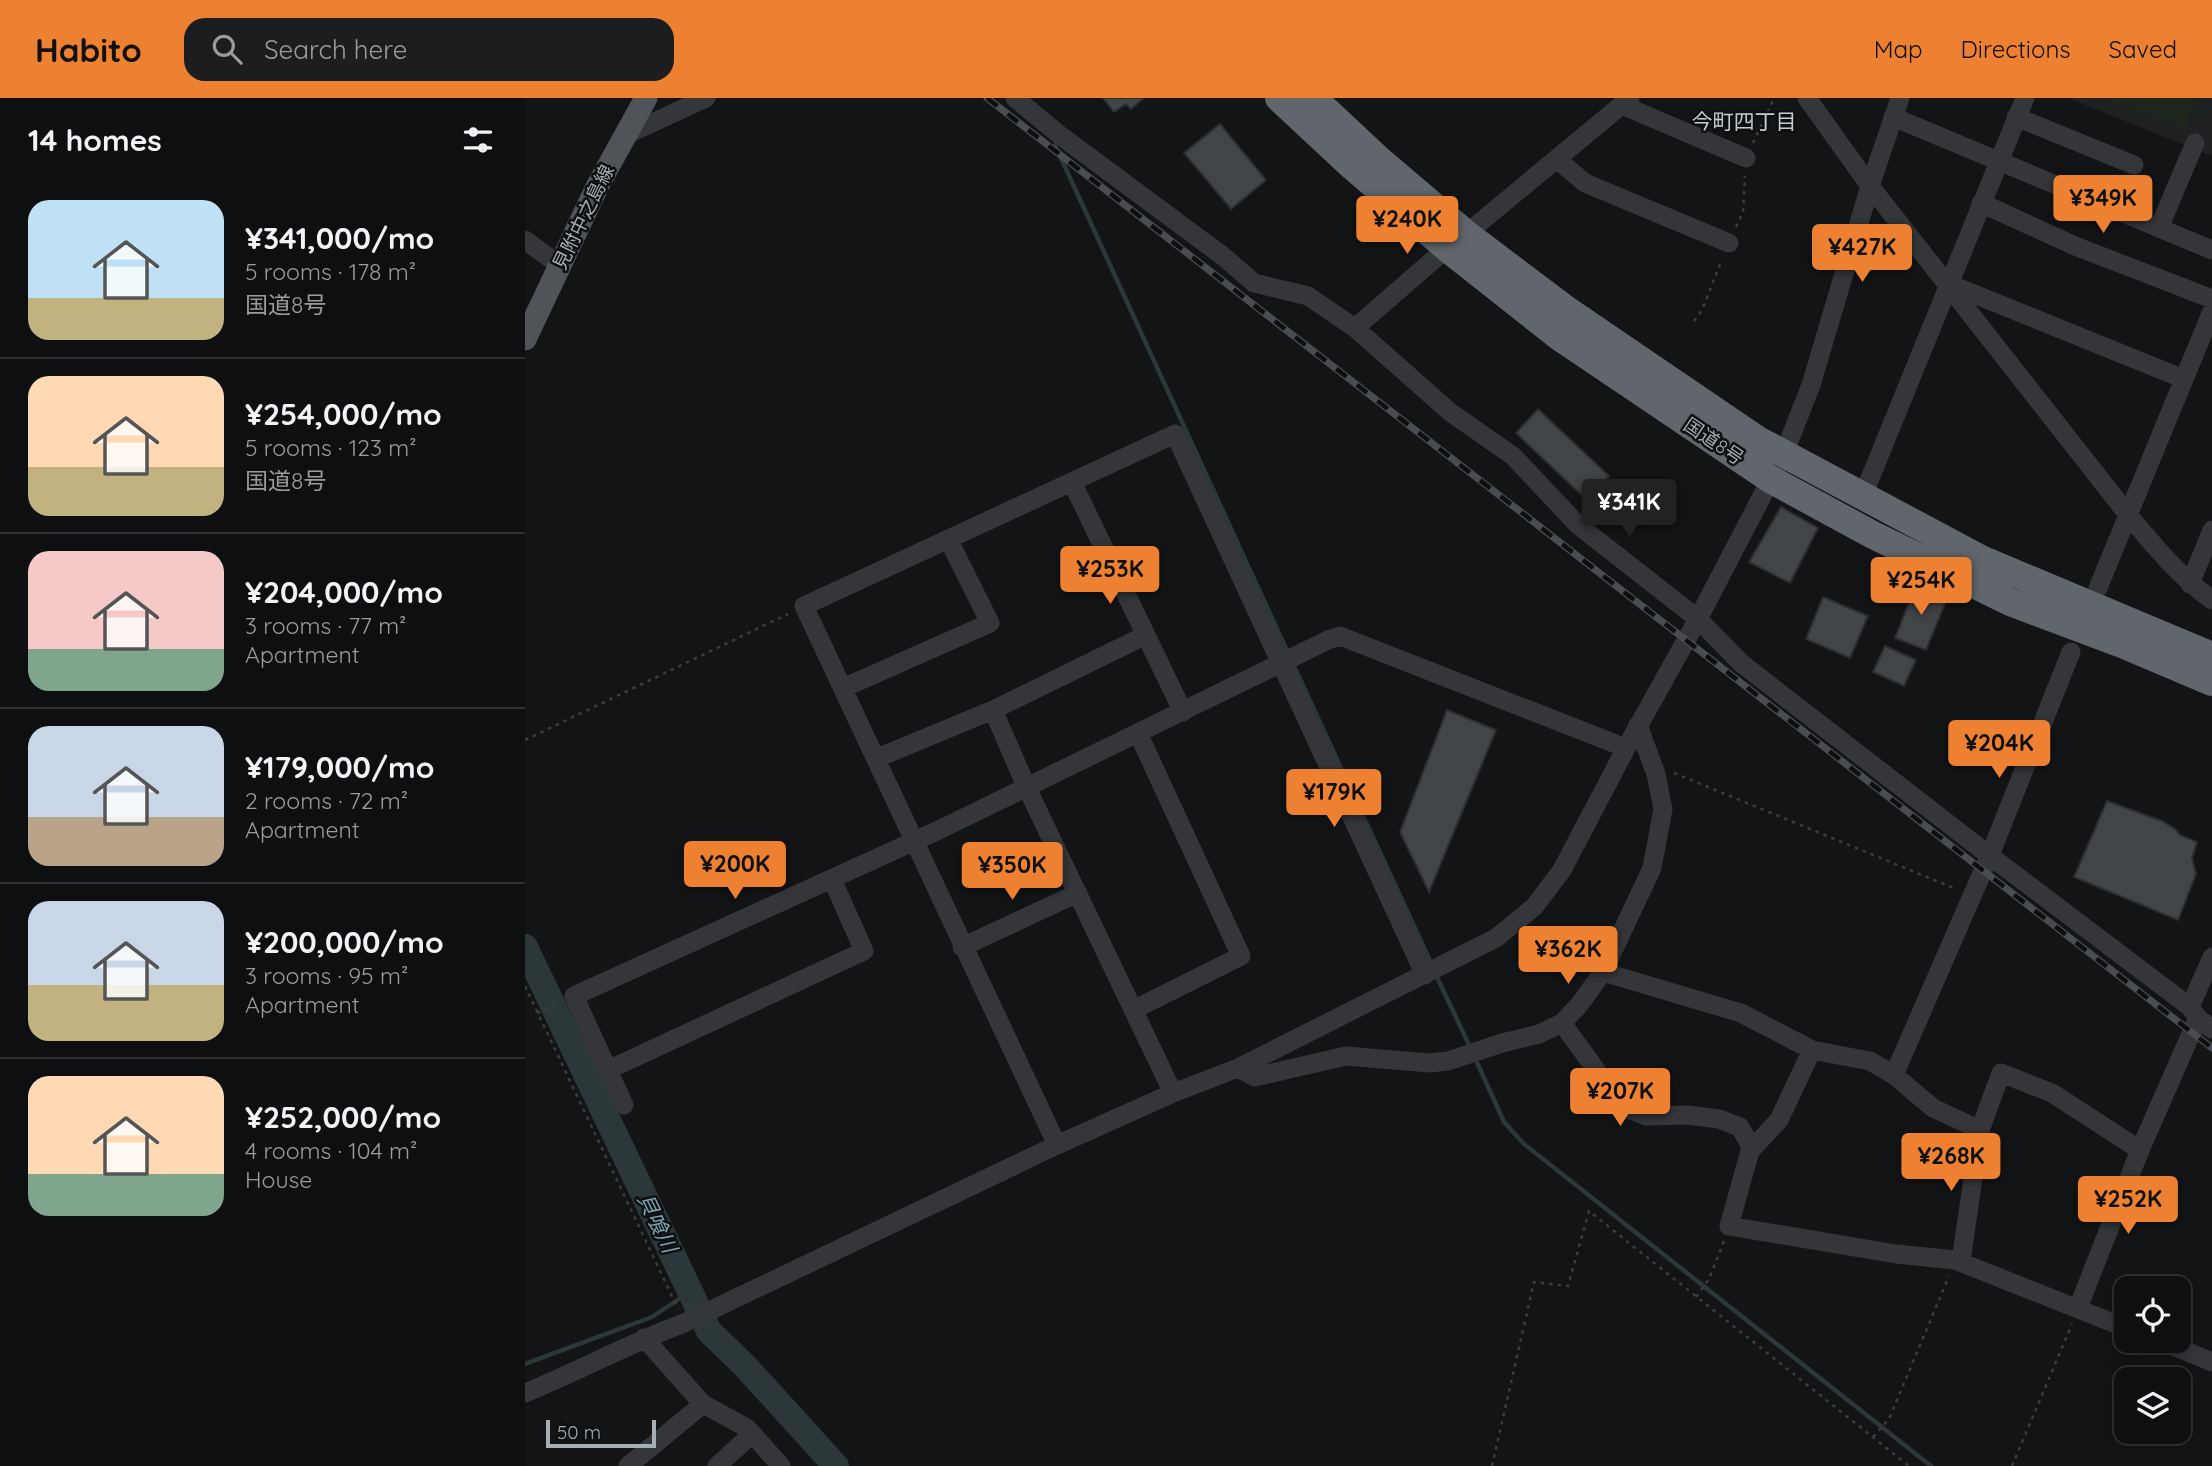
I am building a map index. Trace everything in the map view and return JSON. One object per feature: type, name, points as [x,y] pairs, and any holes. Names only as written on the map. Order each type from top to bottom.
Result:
[{"type":"highway","name":"国道8号","points":[[1279,98],[1352,166],[1457,241],[1563,308],[1758,440],[1983,561],[2212,656]]},
{"type":"highway","name":"国道8号","points":[[1313,98],[1378,159],[1457,241],[1562,338],[1770,479],[2010,602],[2127,646],[2212,682]]},
{"type":"main road","name":"見附中之島線","points":[[525,340],[559,265],[646,98]]},
{"type":"street","points":[[624,136],[706,98]]},
{"type":"street","points":[[1015,98],[1061,136],[1224,257],[1254,283],[1308,296],[1355,328],[1450,412],[1513,456],[1578,525],[1699,619],[1741,663],[1991,853],[2200,1018]]},
{"type":"street","points":[[1807,98],[1870,186],[2129,516],[2168,562],[2190,584],[2212,600]]},
{"type":"street","points":[[525,1393],[558,1380],[643,1338],[684,1323],[1058,1144],[1173,1093],[1238,1068],[1496,938],[1534,907],[1562,870],[1638,725],[1699,619],[1784,454],[1811,385],[1870,186],[1901,98]]},
{"type":"street","points":[[1862,498],[2025,98]]},
{"type":"street","points":[[1355,328],[1626,102],[1747,158]]},
{"type":"street","points":[[1893,117],[2212,250]]},
{"type":"street","points":[[2016,117],[2134,165]]},
{"type":"street","points":[[2159,228],[2195,143]]},
{"type":"street","points":[[1558,160],[1585,183],[1729,243]]},
{"type":"street","points":[[1981,202],[2075,246],[2212,299]]},
{"type":"street","points":[[525,240],[559,265]]},
{"type":"street","points":[[1948,283],[2184,379]]},
{"type":"street","points":[[2098,587],[2212,310]]},
{"type":"street","points":[[1058,1144],[913,842],[877,758],[804,606],[1175,434],[1425,975]]},
{"type":"street","points":[[1072,482],[1182,712]]},
{"type":"street","points":[[2190,584],[2212,530]]},
{"type":"street","points":[[843,688],[990,623],[948,539]]},
{"type":"street","points":[[877,758],[993,710],[1146,635]]},
{"type":"street","points":[[624,1105],[610,1069],[574,996],[913,842],[1340,635],[1626,748]]},
{"type":"street","points":[[1893,1075],[1991,853],[2043,726],[2050,699],[2071,652]]},
{"type":"street","points":[[993,710],[1027,788],[1173,1093]]},
{"type":"street","points":[[1238,1068],[1255,1077],[1346,1056],[1430,1063],[1456,1059],[1539,1034],[1562,1023],[1603,972],[1652,868],[1663,810],[1652,764],[1638,725]]},
{"type":"street","points":[[1133,1010],[1241,956],[1138,733]]},
{"type":"street","points":[[610,1069],[864,951],[832,879]]},
{"type":"street","points":[[963,947],[1078,893]]},
{"type":"street","points":[[2078,1308],[2140,1150],[2200,1018],[2212,957]]},
{"type":"street","points":[[1603,972],[1741,1013],[1812,1050],[1870,1061],[1893,1075],[1933,1108],[1979,1130]]},
{"type":"street","points":[[1562,1023],[1623,1107],[1646,1116],[1688,1115],[1719,1119],[1740,1126],[1750,1144],[1750,1151],[1730,1226],[1896,1254],[1958,1261],[2114,1323]]},
{"type":"street","points":[[1750,1151],[1779,1120],[1812,1050]]},
{"type":"street","points":[[1958,1261],[1979,1130],[2001,1073],[2052,1093],[2140,1150]]},
{"type":"street","points":[[643,1338],[703,1404],[747,1427],[781,1466]]},
{"type":"street","points":[[2190,1353],[2212,1362]]},
{"type":"street","points":[[628,1466],[703,1404]]},
{"type":"street","points":[[717,1466],[752,1434]]},
{"type":"path","points":[[1694,321],[1702,310],[1743,212],[1747,158],[1773,98]]},
{"type":"path","points":[[525,740],[804,606]]},
{"type":"path","points":[[1652,764],[1972,896]]},
{"type":"path","points":[[525,986],[684,1323]]},
{"type":"path","points":[[537,1013],[566,1001]]},
{"type":"path","points":[[1492,1466],[1534,1282],[1568,1286],[1589,1211],[1909,1466]]},
{"type":"path","points":[[1697,1296],[1709,1279],[1730,1226]]},
{"type":"path","points":[[1874,1436],[1889,1419],[1958,1261]]},
{"type":"path","points":[[2012,1466],[2078,1308]]},
{"type":"shaded area","points":[[2068,98],[2212,98],[2212,156]]},
{"type":"shaded area","points":[[2104,98],[2197,98],[2185,129]]},
{"type":"building","points":[[1103,98],[1144,98],[1131,109],[1126,104],[1114,112]]},
{"type":"building","points":[[1220,124],[1266,180],[1231,209],[1184,153]]},
{"type":"building","points":[[1538,409],[1609,476],[1587,500],[1516,433]]},
{"type":"building","points":[[1781,507],[1818,528],[1790,583],[1749,562]]},
{"type":"building","points":[[1917,583],[1948,596],[1926,650],[1895,638]]},
{"type":"building","points":[[1823,597],[1868,616],[1850,658],[1806,639]]},
{"type":"building","points":[[1885,646],[1916,660],[1904,686],[1873,672]]},
{"type":"building","points":[[1447,710],[1496,730],[1429,892],[1400,832]]},
{"type":"building","points":[[2107,801],[2162,821],[2180,835],[2197,842],[2192,858],[2196,874],[2178,920],[2074,877]]},
{"type":"waterway","points":[[1055,145],[1288,653]]},
{"type":"waterway","points":[[1293,664],[1432,965]]},
{"type":"waterway","name":"貝喰川","points":[[525,947],[709,1331],[745,1366],[836,1466]]},
{"type":"waterway","points":[[1435,973],[1470,1047]]},
{"type":"waterway","points":[[1475,1058],[1504,1122],[1524,1144],[1931,1466]]},
{"type":"waterway","points":[[525,1364],[652,1317],[691,1291]]},
{"type":"railway","points":[[987,98],[2212,1048]]},
{"type":"district","name":"今町四丁目","points":[[1744,122]]}]
